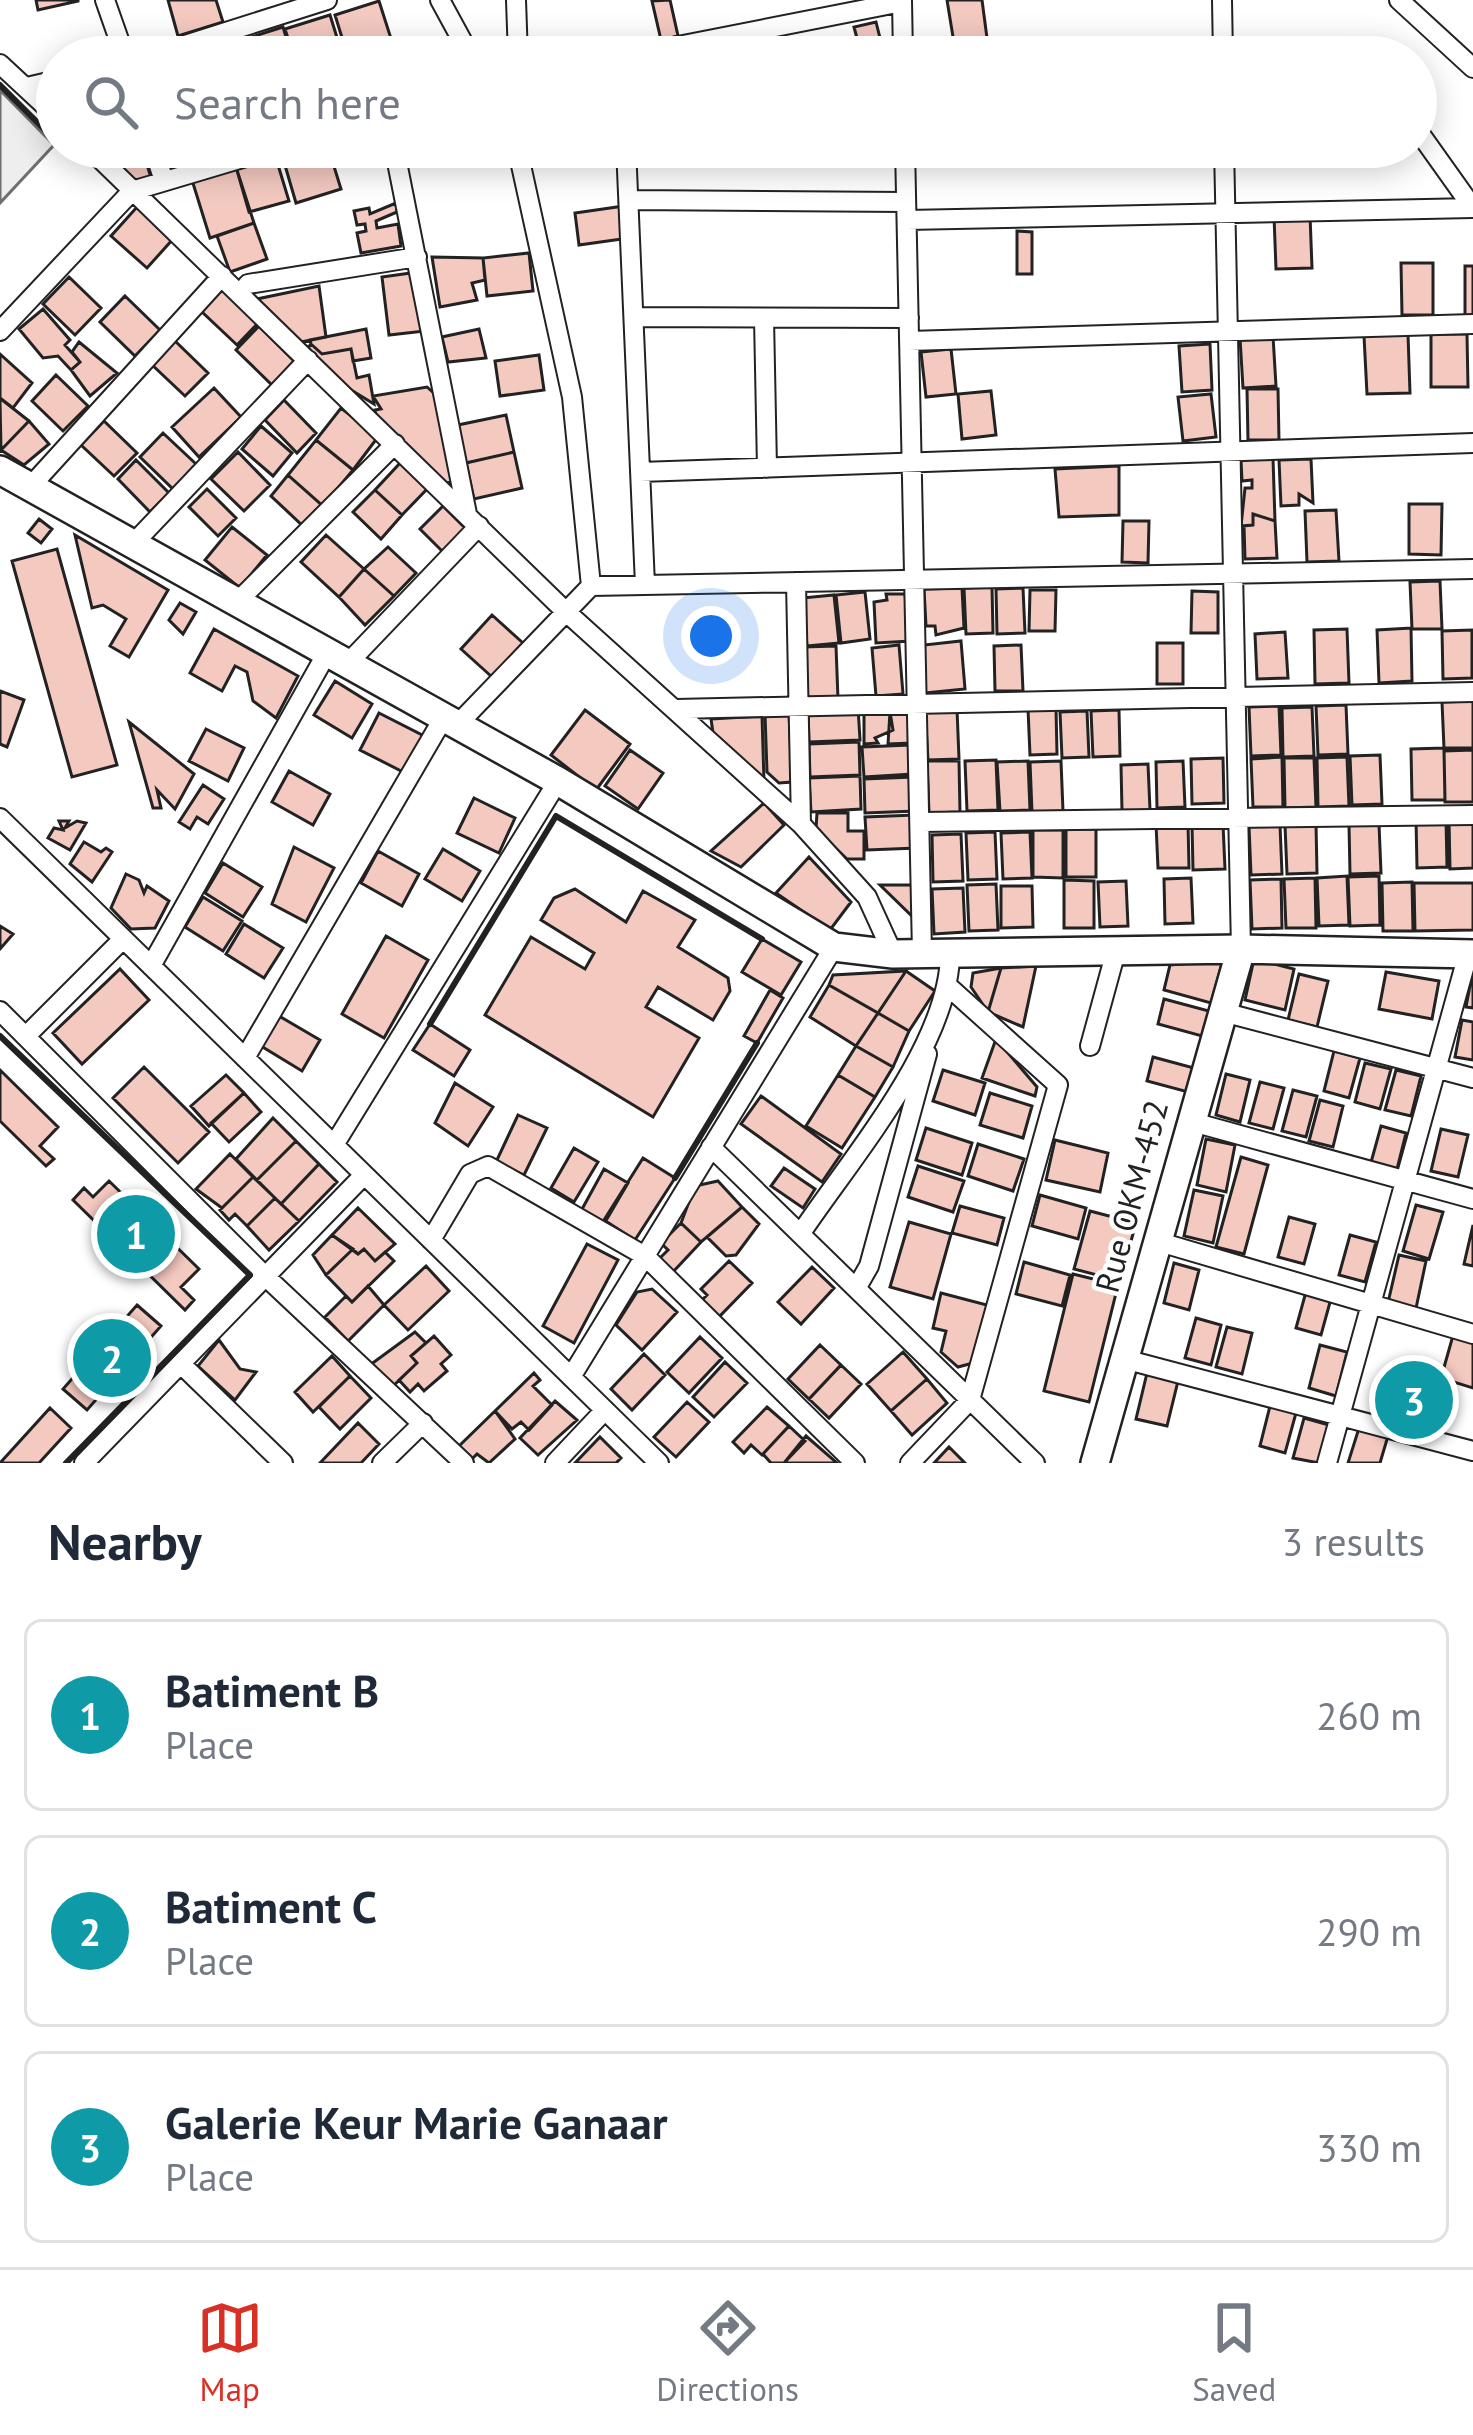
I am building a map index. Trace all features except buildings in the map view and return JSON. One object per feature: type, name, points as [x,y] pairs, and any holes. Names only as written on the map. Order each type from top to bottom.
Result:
[{"type":"street","points":[[105,0],[118,36]]},
{"type":"street","points":[[213,36],[327,0]]},
{"type":"street","points":[[440,0],[460,36]]},
{"type":"street","points":[[516,0],[517,36]]},
{"type":"street","points":[[1222,0],[1223,36]]},
{"type":"street","points":[[1399,0],[1473,68]]},
{"type":"street","points":[[727,36],[902,1],[903,36]]},
{"type":"street","points":[[0,64],[36,96]]},
{"type":"street","points":[[27,87],[36,85]]},
{"type":"street","points":[[1437,157],[1473,208]]},
{"type":"street","points":[[109,168],[564,610],[801,824],[867,896],[893,954]]},
{"type":"street","points":[[160,168],[164,181]]},
{"type":"street","points":[[0,331],[133,191],[208,168]]},
{"type":"street","points":[[399,168],[473,520]]},
{"type":"street","points":[[522,168],[572,397],[591,586]]},
{"type":"street","points":[[627,168],[645,585]]},
{"type":"street","points":[[906,168],[920,823],[936,953],[950,988],[1058,1085],[970,1400],[910,1463]]},
{"type":"street","points":[[1224,168],[1240,949]]},
{"type":"street","points":[[628,200],[907,211],[1225,213],[1473,208]]},
{"type":"street","points":[[240,294],[248,284],[418,257]]},
{"type":"street","points":[[30,487],[222,276]]},
{"type":"street","points":[[634,317],[909,317]]},
{"type":"street","points":[[764,317],[767,468]]},
{"type":"street","points":[[909,341],[1473,324]]},
{"type":"street","points":[[132,545],[308,360]]},
{"type":"street","points":[[640,472],[1473,442]]},
{"type":"street","points":[[237,602],[395,444]]},
{"type":"street","points":[[0,470],[558,781],[834,947],[893,954],[1240,949],[1470,954],[1327,1463]]},
{"type":"street","points":[[151,966],[338,657],[473,520]]},
{"type":"street","points":[[245,1058],[451,721],[591,586],[1473,569]]},
{"type":"street","points":[[796,582],[801,824]]},
{"type":"street","points":[[676,709],[1473,692]]},
{"type":"street","points":[[334,1145],[558,781]]},
{"type":"street","points":[[920,823],[1473,815]]},
{"type":"street","points":[[0,818],[659,1463]]},
{"type":"street","points":[[27,1035],[123,939]]},
{"type":"street","points":[[571,1377],[834,947]]},
{"type":"street","name":"Rue OKM-452","points":[[1095,1463],[1240,949]]},
{"type":"street","points":[[1090,1046],[1116,951]]},
{"type":"street","points":[[857,1287],[869,1265],[950,988]]},
{"type":"street","points":[[0,1011],[265,1276],[464,1463]]},
{"type":"street","points":[[1219,1011],[1473,1078]]},
{"type":"street","points":[[801,1233],[932,1038]]},
{"type":"street","points":[[1189,1121],[1473,1199]]},
{"type":"street","points":[[711,1147],[1035,1463]]},
{"type":"street","points":[[431,1240],[470,1174],[482,1165],[645,1256],[855,1463]]},
{"type":"street","points":[[95,1459],[364,1175]]},
{"type":"street","points":[[1156,1241],[1473,1334]]},
{"type":"street","points":[[1124,1359],[1473,1450]]},
{"type":"street","points":[[181,1364],[283,1463]]},
{"type":"street","points":[[555,1463],[605,1410]]},
{"type":"street","points":[[382,1463],[423,1423]]},
{"type":"shaded area","points":[[0,90],[36,127],[36,164],[0,203]]},
{"type":"wall","points":[[0,85],[36,121]]},
{"type":"wall","points":[[430,1024],[556,816],[762,939]]},
{"type":"wall","points":[[0,1036],[250,1275],[66,1463]]},
{"type":"wall","points":[[675,1178],[757,1043]]},
{"type":"place","name":"Batiment B","points":[[136,1234]]},
{"type":"place","name":"Batiment C","points":[[112,1358]]},
{"type":"place","name":"Galerie Keur Marie Ganaar","points":[[1414,1400]]}]
